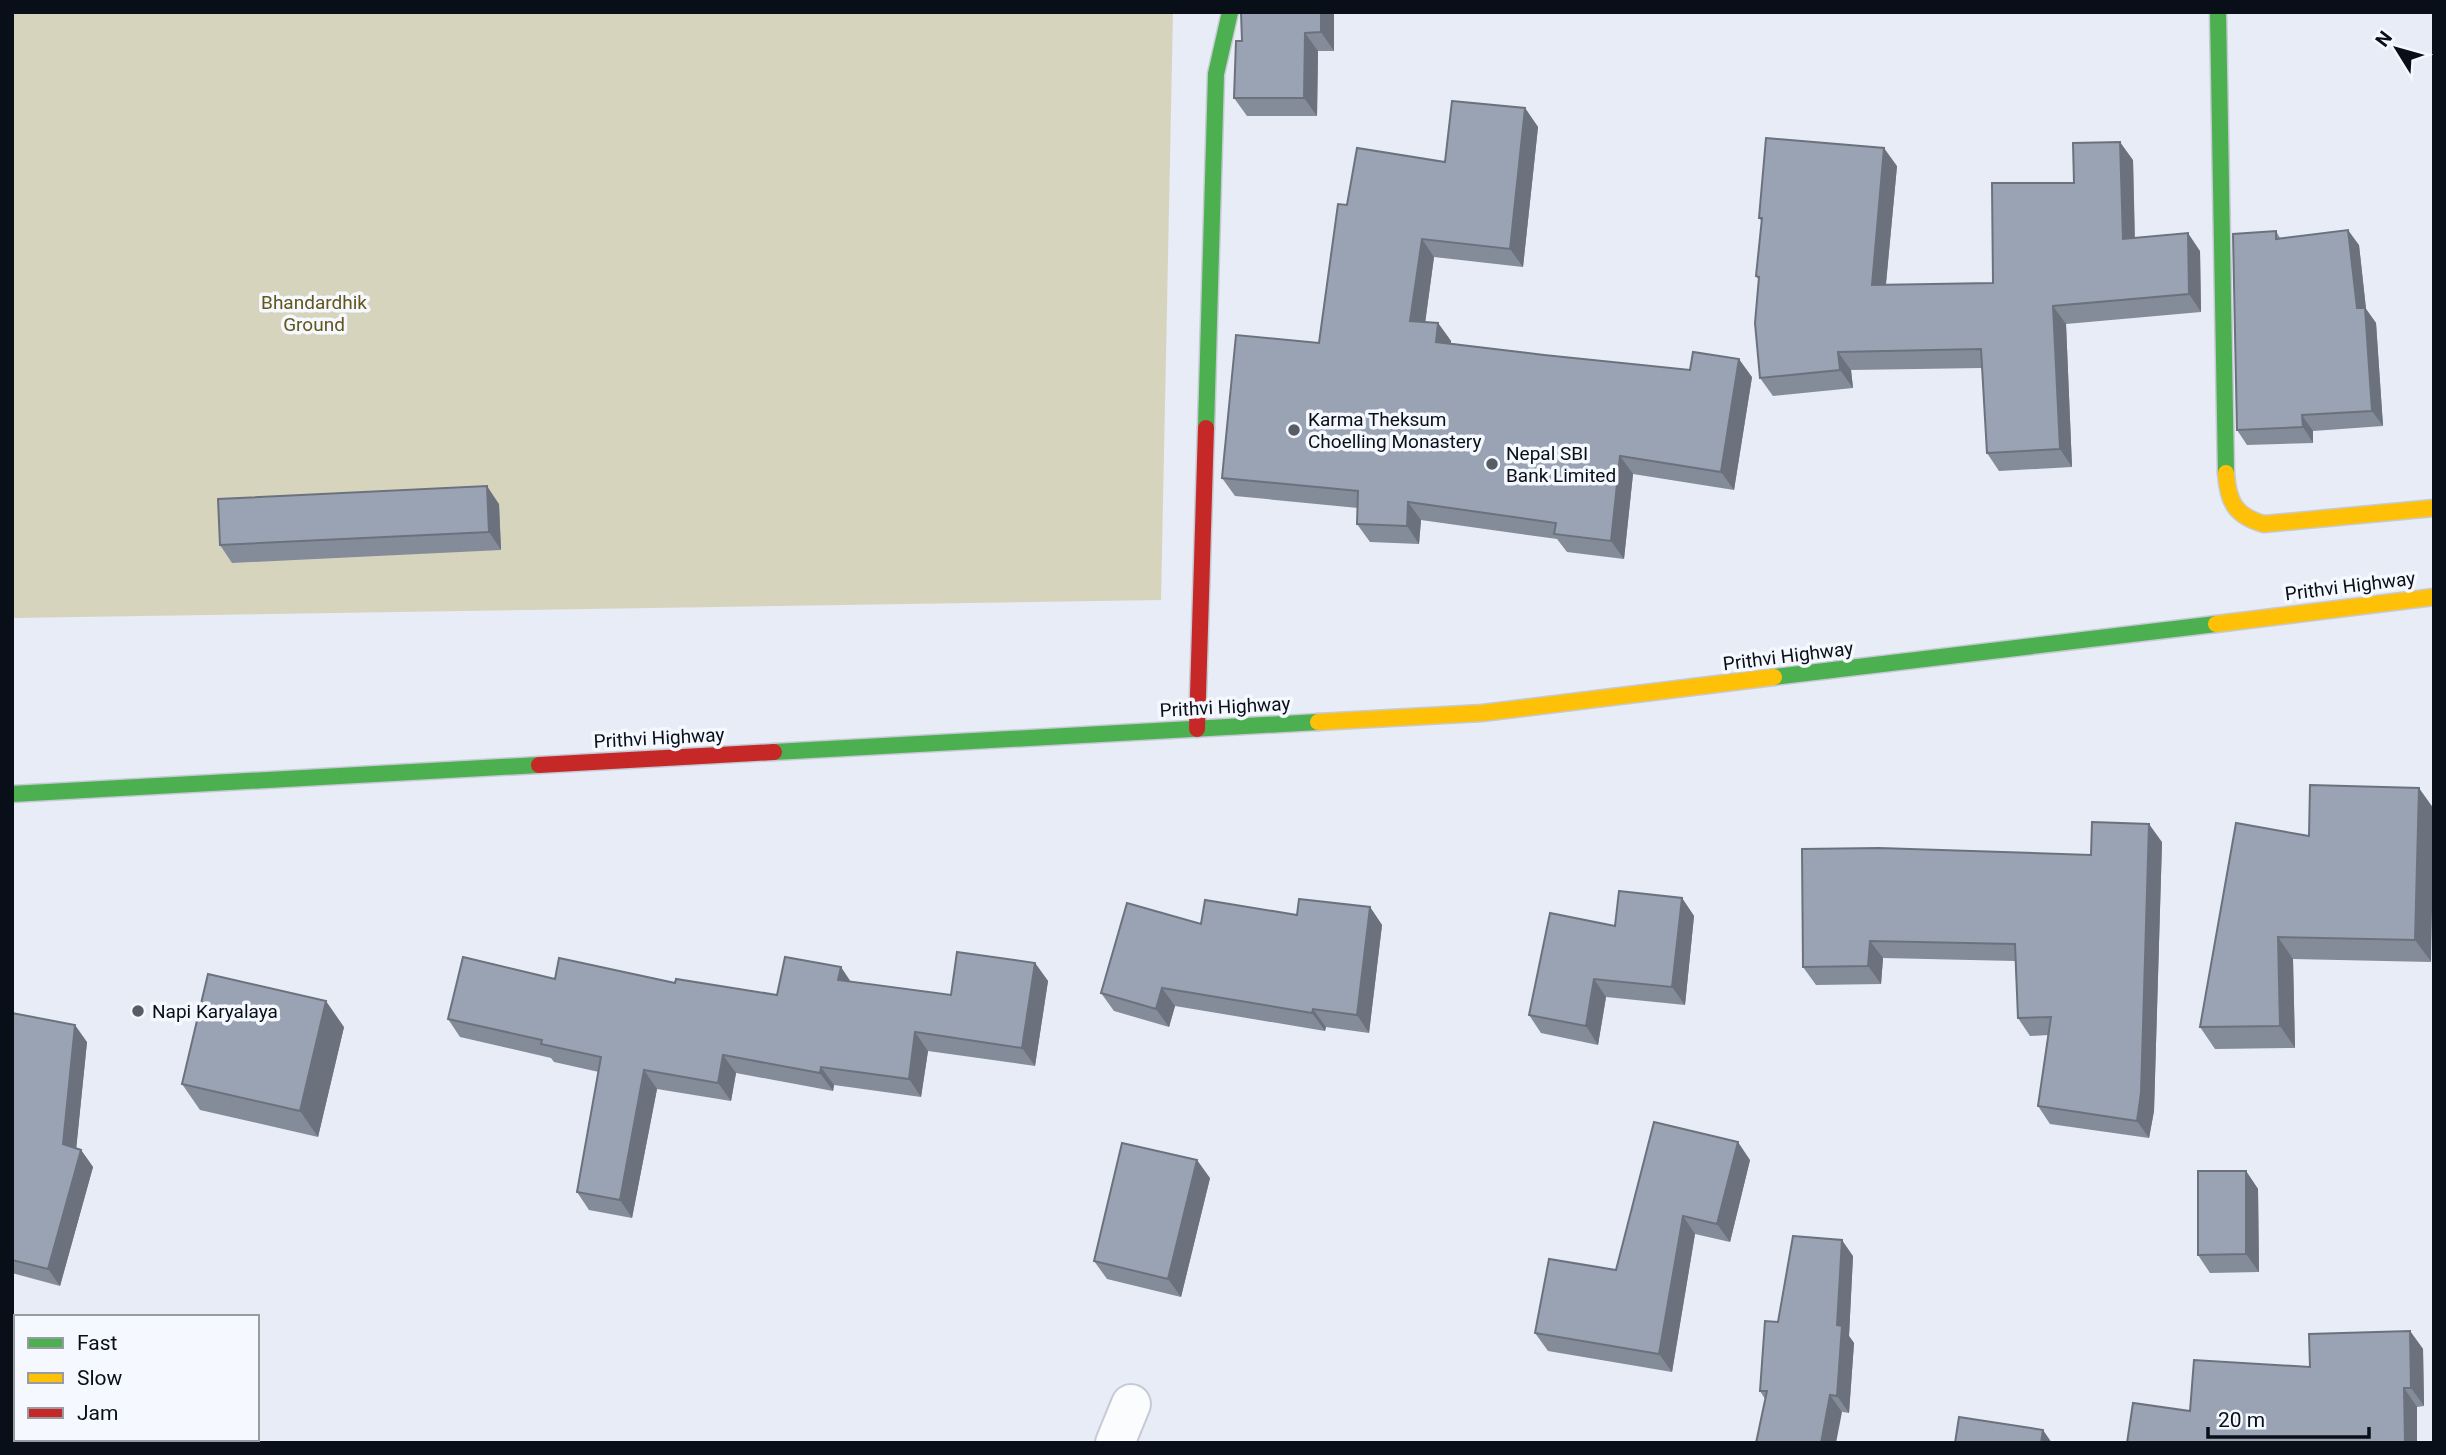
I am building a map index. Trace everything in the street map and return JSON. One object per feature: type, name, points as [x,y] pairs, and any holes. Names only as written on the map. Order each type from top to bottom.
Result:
[{"type":"main road","points":[[1197,729],[1216,74],[1230,12]]},
{"type":"main road","points":[[2218,12],[2227,477],[2232,506],[2245,519],[2264,524],[2434,508]]},
{"type":"main road","name":"Prithvi Highway","points":[[12,794],[1482,713],[2434,597]]},
{"type":"street","points":[[1115,1443],[1130,1404]]},
{"type":"green space","name":"Bhandardhik Ground","points":[[12,12],[1173,12],[1161,600],[12,618]]},
{"type":"building","points":[[1241,12],[1321,12],[1321,32],[1305,33],[1304,98],[1234,98],[1236,41],[1242,41]]},
{"type":"building","points":[[1452,101],[1525,108],[1510,249],[1422,239],[1410,321],[1438,323],[1436,342],[1544,355],[1690,370],[1693,352],[1739,359],[1721,472],[1620,456],[1611,541],[1554,534],[1556,523],[1408,502],[1407,526],[1357,524],[1358,491],[1222,478],[1236,335],[1319,343],[1338,204],[1347,205],[1357,148],[1445,162]]},
{"type":"building","points":[[1766,138],[1884,148],[1872,285],[1993,283],[1992,183],[2074,183],[2073,143],[2120,142],[2123,239],[2188,233],[2189,294],[2053,306],[2060,449],[1987,453],[1981,349],[1838,352],[1840,370],[1760,378],[1755,323],[1759,277],[1756,276]]},
{"type":"building","points":[[2348,230],[2357,308],[2365,308],[2372,411],[2302,415],[2303,427],[2237,430],[2233,234],[2276,231],[2276,239]]},
{"type":"building","points":[[487,486],[489,532],[220,545],[218,499]]},
{"type":"building","points":[[2310,785],[2419,788],[2415,940],[2278,937],[2280,1026],[2200,1027],[2236,823],[2309,836]]},
{"type":"building","points":[[2092,822],[2149,824],[2141,1093],[2137,1121],[2038,1106],[2051,1017],[2018,1018],[2015,944],[1870,941],[1868,966],[1803,967],[1802,849],[1879,848],[2091,855]]},
{"type":"building","points":[[1619,891],[1682,898],[1672,987],[1594,979],[1586,1026],[1529,1015],[1550,913],[1615,926]]},
{"type":"building","points":[[1299,899],[1370,907],[1357,1015],[1313,1009],[1312,1013],[1162,988],[1156,1009],[1101,993],[1127,903],[1201,924],[1205,900],[1297,915]]},
{"type":"building","points":[[957,952],[1035,963],[1022,1048],[915,1032],[909,1079],[821,1067],[820,1073],[723,1055],[718,1083],[644,1070],[620,1200],[577,1192],[601,1057],[541,1044],[542,1040],[448,1019],[463,957],[555,979],[559,958],[675,983],[676,979],[777,995],[785,957],[841,967],[838,980],[951,995]]},
{"type":"building","points":[[208,974],[326,1001],[300,1111],[182,1084]]},
{"type":"building","points":[[12,1013],[75,1025],[63,1144],[81,1150],[48,1269],[12,1260]]},
{"type":"building","points":[[1654,1122],[1738,1142],[1717,1224],[1683,1216],[1659,1354],[1535,1333],[1549,1259],[1616,1270]]},
{"type":"building","points":[[1122,1143],[1197,1160],[1168,1279],[1094,1261]]},
{"type":"building","points":[[2198,1171],[2246,1171],[2246,1254],[2198,1255]]},
{"type":"building","points":[[1793,1236],[1842,1240],[1837,1325],[1842,1326],[1837,1396],[1830,1395],[1821,1443],[1756,1443],[1767,1391],[1760,1391],[1765,1321],[1778,1322]]},
{"type":"building","points":[[2410,1331],[2411,1388],[2404,1388],[2405,1443],[2127,1443],[2133,1403],[2190,1411],[2194,1360],[2310,1367],[2309,1334]]},
{"type":"building","points":[[1959,1417],[2043,1430],[2041,1443],[1955,1443]]},
{"type":"traffic: fast","points":[[1206,428],[1216,74],[1230,12]]},
{"type":"traffic: fast","points":[[2218,12],[2226,473]]},
{"type":"traffic: fast","points":[[1774,677],[2216,624]]},
{"type":"traffic: fast","points":[[774,752],[1318,722]]},
{"type":"traffic: fast","points":[[12,794],[539,765]]},
{"type":"traffic: slow","points":[[2226,473],[2231,500],[2235,506],[2246,517],[2264,524],[2434,508]]},
{"type":"traffic: slow","points":[[2216,624],[2434,597]]},
{"type":"traffic: slow","points":[[1318,722],[1482,713],[1774,677]]},
{"type":"traffic: jam","points":[[1197,729],[1206,428]]},
{"type":"traffic: jam","points":[[539,765],[774,752]]},
{"type":"place","name":"Karma Theksum Choelling Monastery","points":[[1294,430]]},
{"type":"place","name":"Nepal SBI Bank Limited","points":[[1492,464]]},
{"type":"place","name":"Napi Karyalaya","points":[[138,1011]]}]
